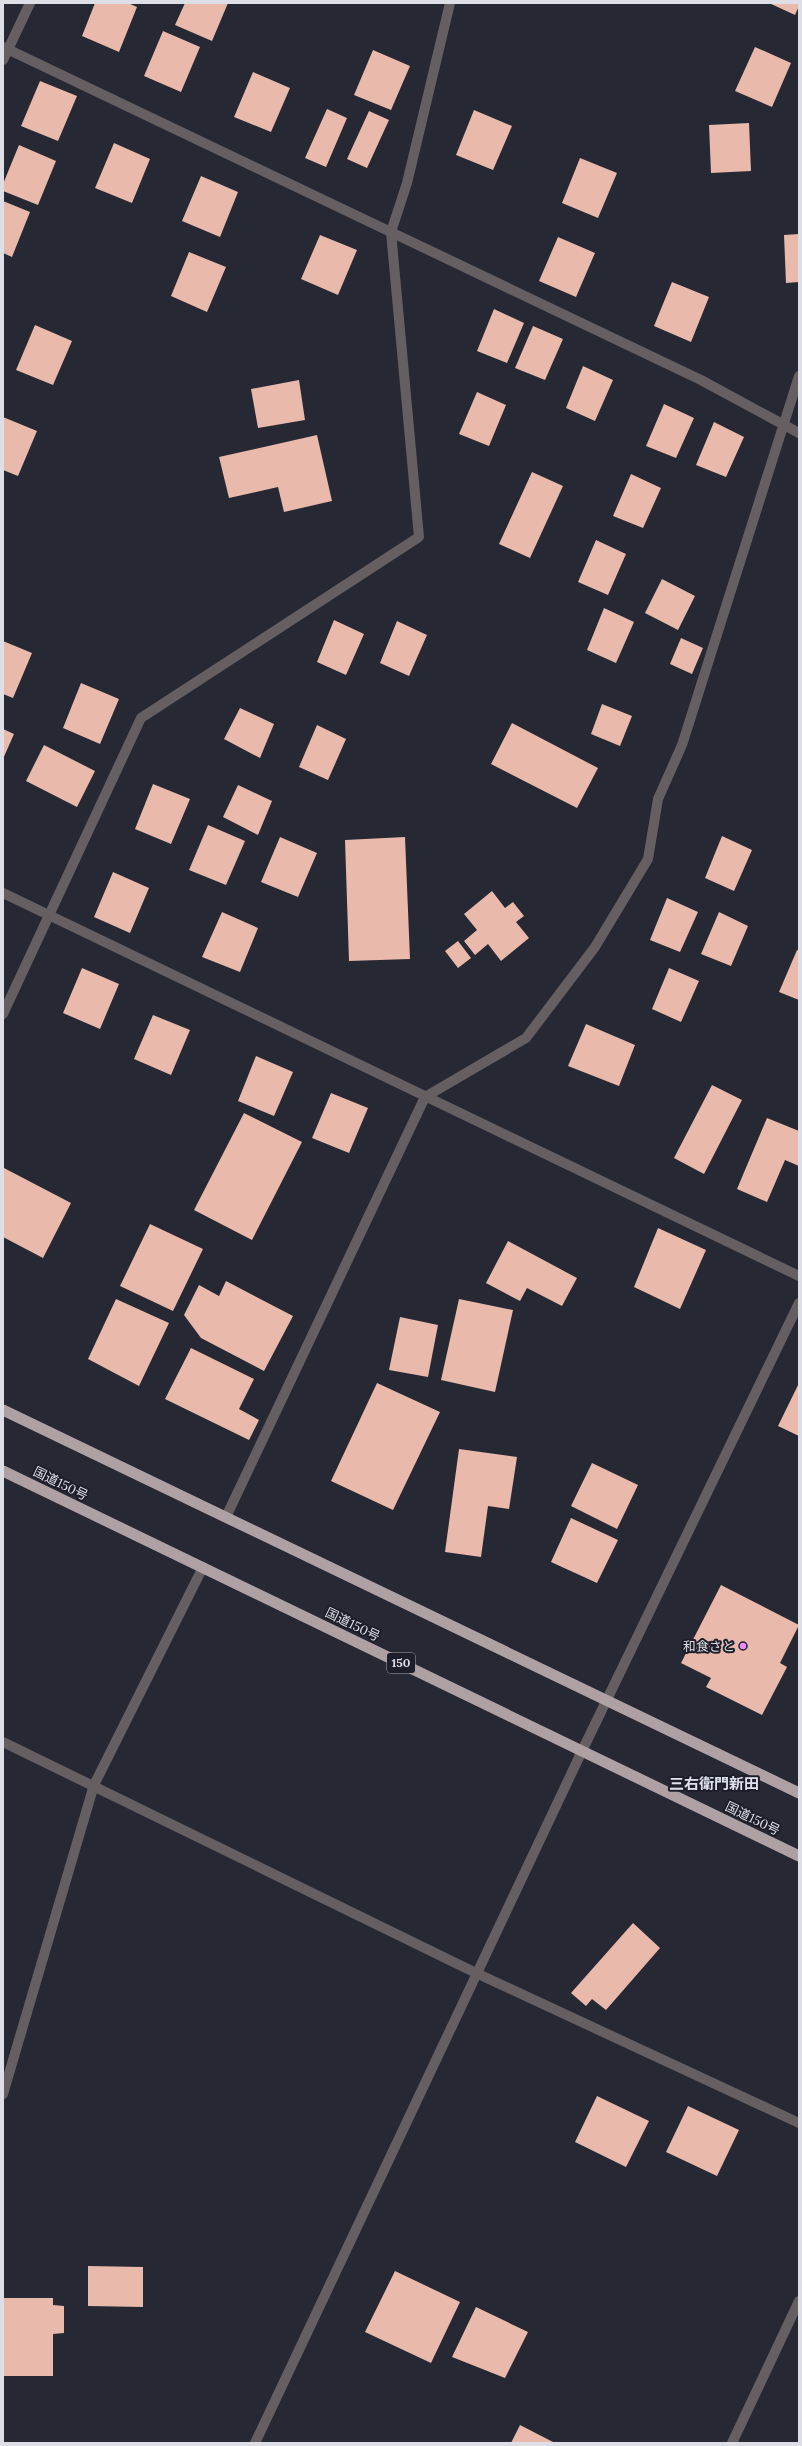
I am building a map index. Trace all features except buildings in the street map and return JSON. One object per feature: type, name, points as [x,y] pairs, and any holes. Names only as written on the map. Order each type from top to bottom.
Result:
[{"type":"highway","points":[[3,1410],[607,1700],[799,1794]]},
{"type":"highway","name":"国道150号","points":[[3,1470],[799,1856]]},
{"type":"street","points":[[3,60],[6,48],[30,3]]},
{"type":"street","points":[[3,1014],[141,718],[419,537],[391,232],[407,183],[450,3]]},
{"type":"street","points":[[6,48],[702,380],[799,433]]},
{"type":"street","points":[[226,1517],[425,1097],[526,1038],[595,947],[648,859],[658,799],[682,745],[782,425],[799,376]]},
{"type":"street","points":[[3,893],[799,1276]]},
{"type":"street","points":[[255,2443],[476,1973],[799,1303]]},
{"type":"street","points":[[3,2094],[94,1785],[202,1567]]},
{"type":"street","points":[[3,1742],[94,1785],[476,1973],[799,2123]]},
{"type":"street","points":[[732,2443],[799,2301]]},
{"type":"place","name":"和食さと","points":[[743,1646]]},
{"type":"district","name":"三右衛門新田","points":[[714,1784]]}]
